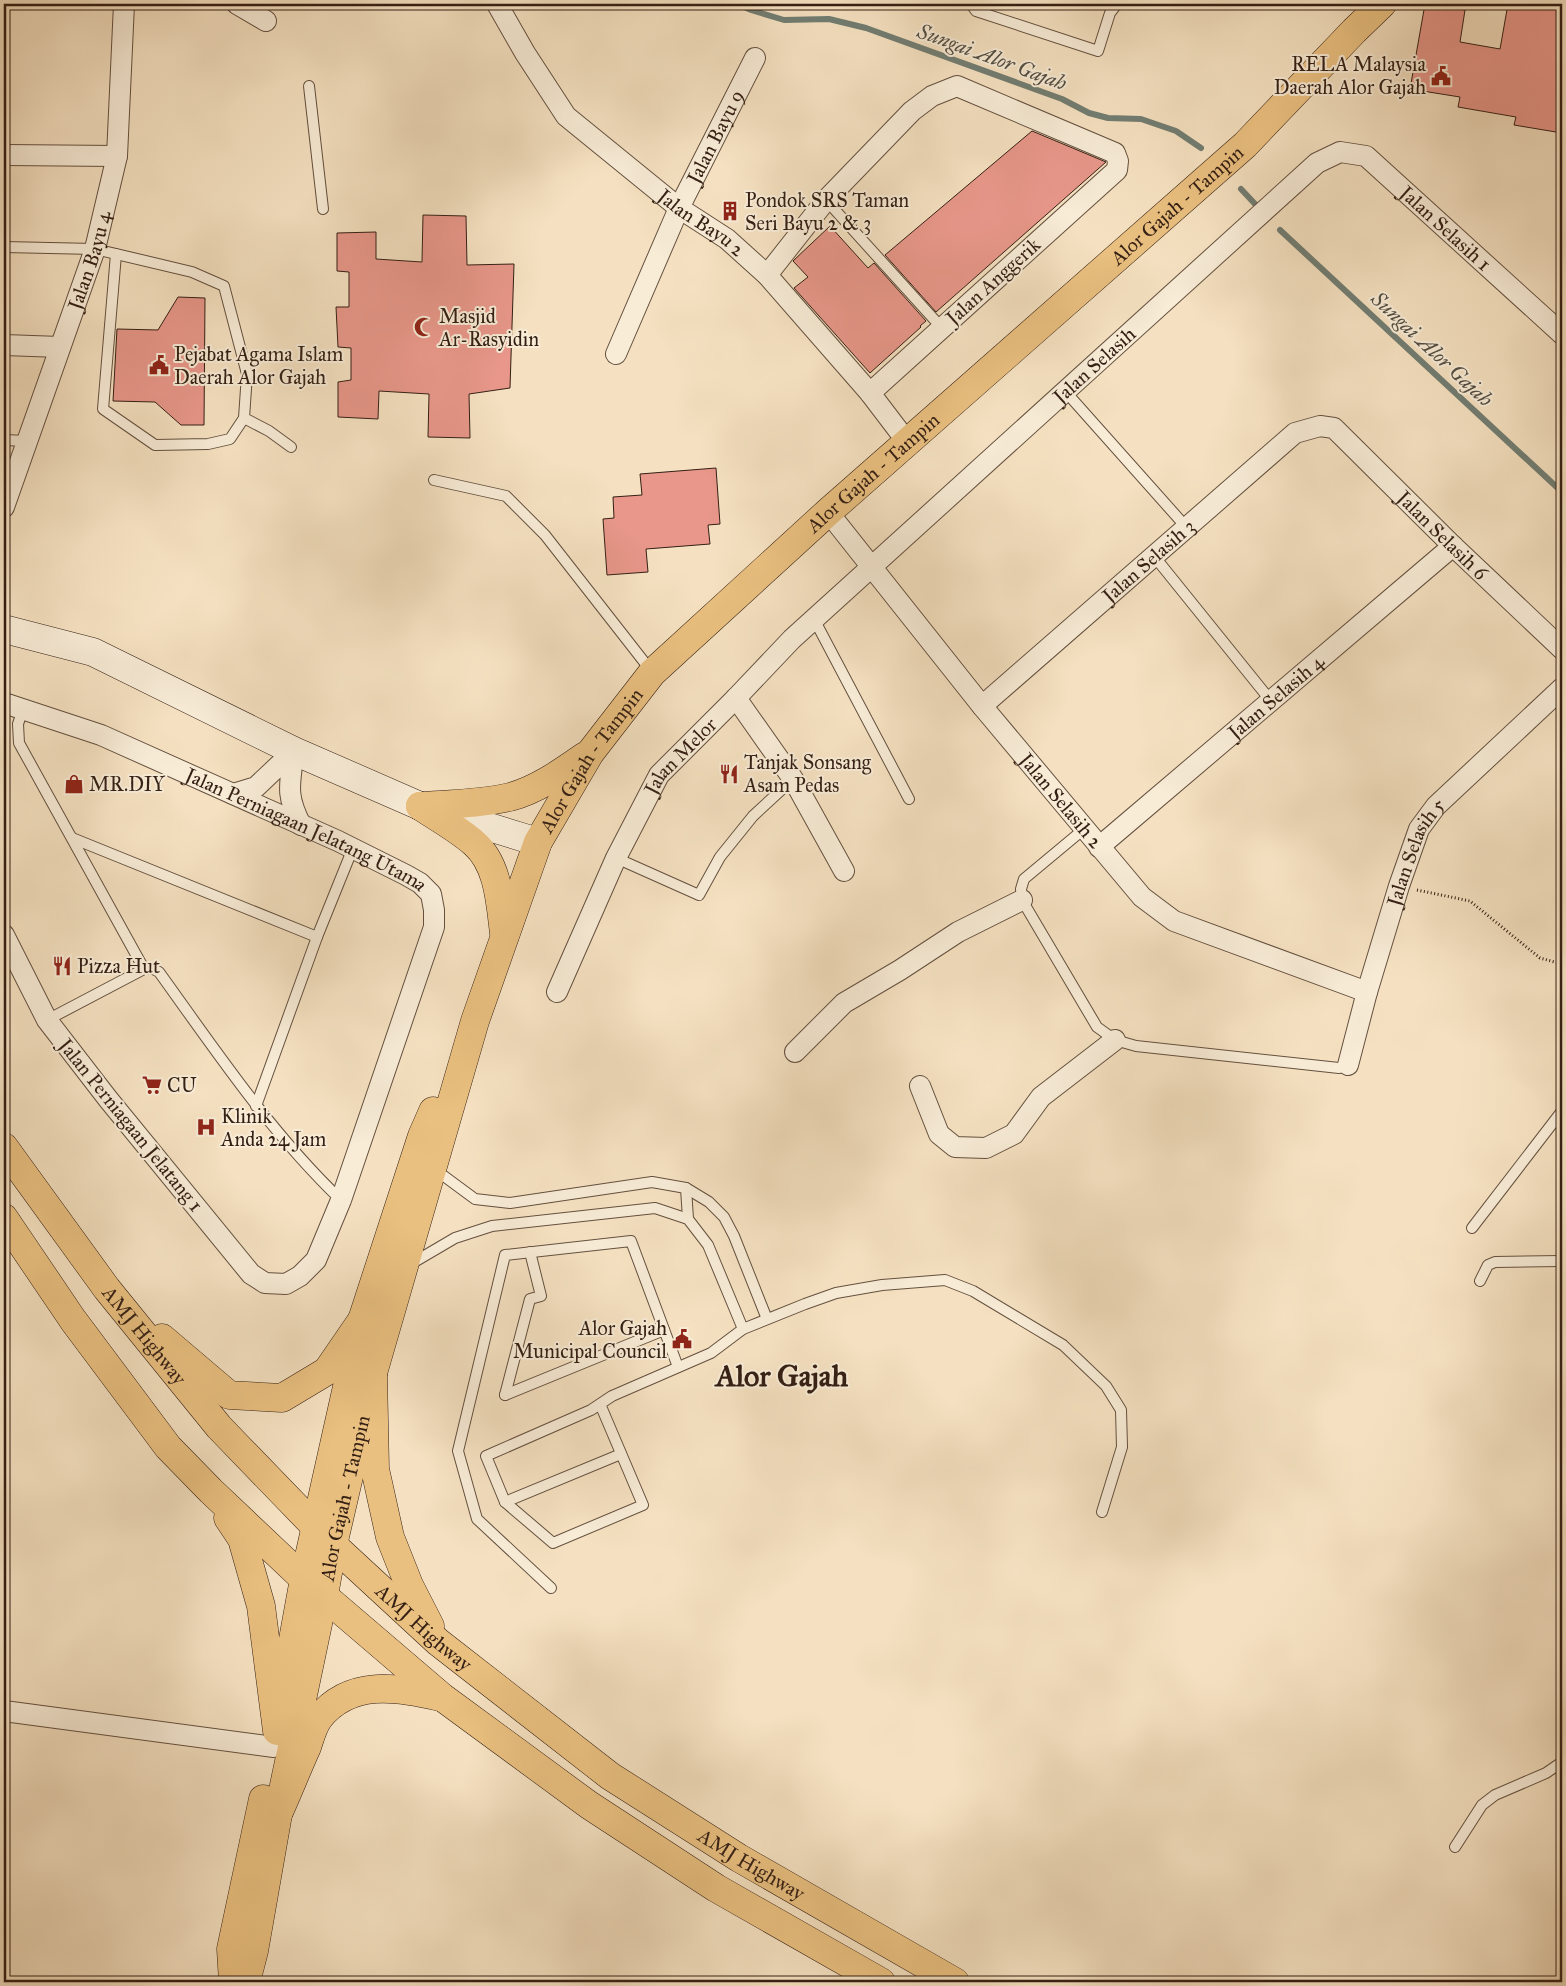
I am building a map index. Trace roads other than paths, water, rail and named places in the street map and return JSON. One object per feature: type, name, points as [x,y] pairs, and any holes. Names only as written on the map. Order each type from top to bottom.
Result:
[{"type":"main road","name":"Alor Gajah - Tampin","points":[[324,1536],[475,1021],[538,842],[590,753],[652,673],[828,512],[1245,145],[1382,4]]},
{"type":"main road","points":[[420,806],[478,802],[511,796],[543,783],[590,753]]},
{"type":"main road","points":[[420,806],[475,844],[490,866],[498,888],[505,937]]},
{"type":"main road","name":"Alor Gajah - Tampin","points":[[246,1982],[254,1950],[278,1814],[314,1587],[362,1320],[422,1136],[475,1021]]},
{"type":"main road","name":"AMJ Highway","points":[[4,1147],[106,1289],[219,1427],[324,1536],[438,1642],[610,1776],[739,1858],[955,1982]]},
{"type":"main road","name":"AMJ Highway","points":[[4,1218],[73,1320],[162,1439],[211,1491],[314,1587],[442,1697],[590,1805],[716,1888],[880,1982]]},
{"type":"main road","points":[[106,1289],[229,1395],[282,1398],[327,1371],[362,1320]]},
{"type":"main road","points":[[373,1373],[375,1470],[390,1537],[409,1585],[438,1642]]},
{"type":"main road","points":[[211,1491],[242,1539],[261,1606],[275,1739]]},
{"type":"main road","name":"Alor Gajah - Tampin","points":[[234,1982],[231,1948],[275,1739],[314,1587]]},
{"type":"main road","points":[[278,1814],[318,1719],[338,1702],[362,1690],[391,1689],[442,1697]]},
{"type":"street","name":"Jalan Bayu 4","points":[[4,507],[95,249],[117,156],[124,4]]},
{"type":"street","points":[[237,4],[266,21]]},
{"type":"street","name":"Jalan Bayu 2","points":[[497,4],[525,53],[566,116],[679,208],[727,239],[767,275],[870,393],[908,443]]},
{"type":"street","name":"Jalan Bayu 9","points":[[616,354],[679,208],[755,58]]},
{"type":"street","name":"Jalan Anggerik","points":[[826,200],[912,111],[932,96],[957,86],[1115,153],[1118,161],[1117,170],[870,393]]},
{"type":"street","name":"Jalan Selasih 1","points":[[1317,163],[1340,152],[1366,156],[1562,334]]},
{"type":"street","points":[[4,155],[117,156]]},
{"type":"street","name":"Jalan Selasih","points":[[871,568],[1317,163]]},
{"type":"street","points":[[767,275],[826,200]]},
{"type":"street","points":[[4,345],[60,347]]},
{"type":"street","name":"Jalan Selasih 3","points":[[982,706],[1295,433],[1320,426]]},
{"type":"street","name":"Jalan Selasih 6","points":[[1320,426],[1334,428],[1453,546],[1562,648]]},
{"type":"street","name":"Jalan Selasih 2","points":[[828,512],[982,706],[1142,897],[1174,921],[1367,992]]},
{"type":"street","name":"Jalan Selasih 4","points":[[1099,847],[1453,546]]},
{"type":"street","name":"Jalan Melor","points":[[557,992],[616,858],[659,775],[792,639],[871,568]]},
{"type":"street","points":[[4,629],[93,652],[294,751],[420,806],[538,842]]},
{"type":"street","name":"Jalan Selasih 5","points":[[1348,1065],[1398,886],[1419,829],[1436,806],[1562,688]]},
{"type":"street","points":[[736,698],[793,779],[844,871]]},
{"type":"street","name":"Jalan Perniagaan Jelatang Utama","points":[[4,703],[101,735],[233,794],[353,848],[420,883],[431,894],[434,910],[434,927],[341,1200],[316,1260],[300,1276],[286,1284]]},
{"type":"street","points":[[233,794],[256,787],[294,751]]},
{"type":"street","points":[[294,751],[289,785],[291,805],[301,825]]},
{"type":"street","points":[[795,1052],[844,1004],[958,932],[1022,900]]},
{"type":"street","name":"Jalan Perniagaan Jelatang 1","points":[[4,935],[47,1020],[108,1099],[251,1274],[265,1283],[286,1284]]},
{"type":"street","points":[[920,1086],[939,1134],[955,1147],[986,1148],[1014,1134],[1041,1097],[1115,1040]]},
{"type":"street","points":[[4,1711],[275,1739]]},
{"type":"lane","points":[[972,4],[976,11],[1098,52],[1110,13],[1118,4]]},
{"type":"lane","points":[[309,86],[323,209]]},
{"type":"lane","points":[[826,200],[941,327]]},
{"type":"lane","points":[[4,247],[95,249],[192,272],[224,286],[247,374],[244,418],[230,439],[208,444],[155,445],[103,409],[116,254]]},
{"type":"lane","points":[[1065,391],[1187,528]]},
{"type":"lane","points":[[244,418],[269,431],[291,447]]},
{"type":"lane","points":[[4,440],[27,441]]},
{"type":"lane","points":[[434,480],[506,496],[545,535],[652,673]]},
{"type":"lane","points":[[1154,556],[1271,701]]},
{"type":"lane","points":[[814,619],[909,799]]},
{"type":"lane","points":[[23,709],[18,724],[19,743],[144,969]]},
{"type":"lane","points":[[616,858],[699,896],[720,857],[753,816],[793,779]]},
{"type":"lane","points":[[1084,829],[1024,879],[1022,900],[1097,1027],[1115,1040],[1136,1046],[1339,1068],[1348,1065]]},
{"type":"lane","points":[[72,838],[317,937]]},
{"type":"lane","points":[[256,1106],[317,937],[353,848]]},
{"type":"lane","points":[[47,1020],[144,969],[153,969],[159,972],[256,1106],[314,1174],[341,1200]]},
{"type":"lane","points":[[1472,1228],[1562,1111]]},
{"type":"lane","points":[[432,1168],[475,1199],[510,1203],[652,1182],[686,1188],[709,1202],[724,1217],[734,1236],[767,1319]]},
{"type":"lane","points":[[686,1188],[688,1219],[708,1245],[743,1328]]},
{"type":"lane","points":[[403,1268],[455,1238],[492,1226],[655,1208],[688,1219]]},
{"type":"lane","points":[[551,1588],[478,1519],[458,1451],[505,1255],[631,1240],[678,1367]]},
{"type":"lane","points":[[530,1252],[541,1296],[530,1300],[505,1395],[664,1330]]},
{"type":"lane","points":[[1480,1281],[1488,1265],[1495,1262],[1562,1260]]},
{"type":"lane","points":[[600,1404],[643,1505],[553,1543],[505,1502],[486,1456],[591,1410],[600,1404],[612,1396],[711,1353],[743,1328],[836,1294],[882,1285],[945,1280],[973,1291],[1063,1345],[1106,1386],[1121,1410],[1122,1447],[1102,1512]]},
{"type":"lane","points":[[505,1502],[622,1454]]},
{"type":"lane","points":[[1455,1848],[1482,1805],[1495,1795],[1546,1772],[1562,1762]]},
{"type":"waterway","name":"Sungai Alor Gajah","points":[[738,4],[784,20],[829,19],[866,28],[1062,99],[1089,113],[1108,118],[1141,119],[1176,131],[1201,148]]},
{"type":"waterway","name":"Sungai Alor Gajah","points":[[1241,189],[1256,205]]},
{"type":"waterway","name":"Sungai Alor Gajah","points":[[1280,230],[1562,492]]},
{"type":"place","name":"RELA Malaysia Daerah Alor Gajah","points":[[1441,76]]},
{"type":"place","name":"Pondok SRS Taman Seri Bayu 2 & 3","points":[[730,211]]},
{"type":"place","name":"Masjid Ar-Rasyidin","points":[[424,327]]},
{"type":"place","name":"Pejabat Agama Islam Daerah Alor Gajah","points":[[159,365]]},
{"type":"place","name":"Tanjak Sonsang Asam Pedas","points":[[729,774]]},
{"type":"place","name":"MR.DIY","points":[[74,784]]},
{"type":"place","name":"Pizza Hut","points":[[62,966]]},
{"type":"place","name":"CU","points":[[152,1085]]},
{"type":"place","name":"Klinik Anda 24 Jam","points":[[206,1127]]},
{"type":"place","name":"Alor Gajah Municipal Council","points":[[682,1339]]},
{"type":"district","name":"Alor Gajah","points":[[782,1376]]}]
